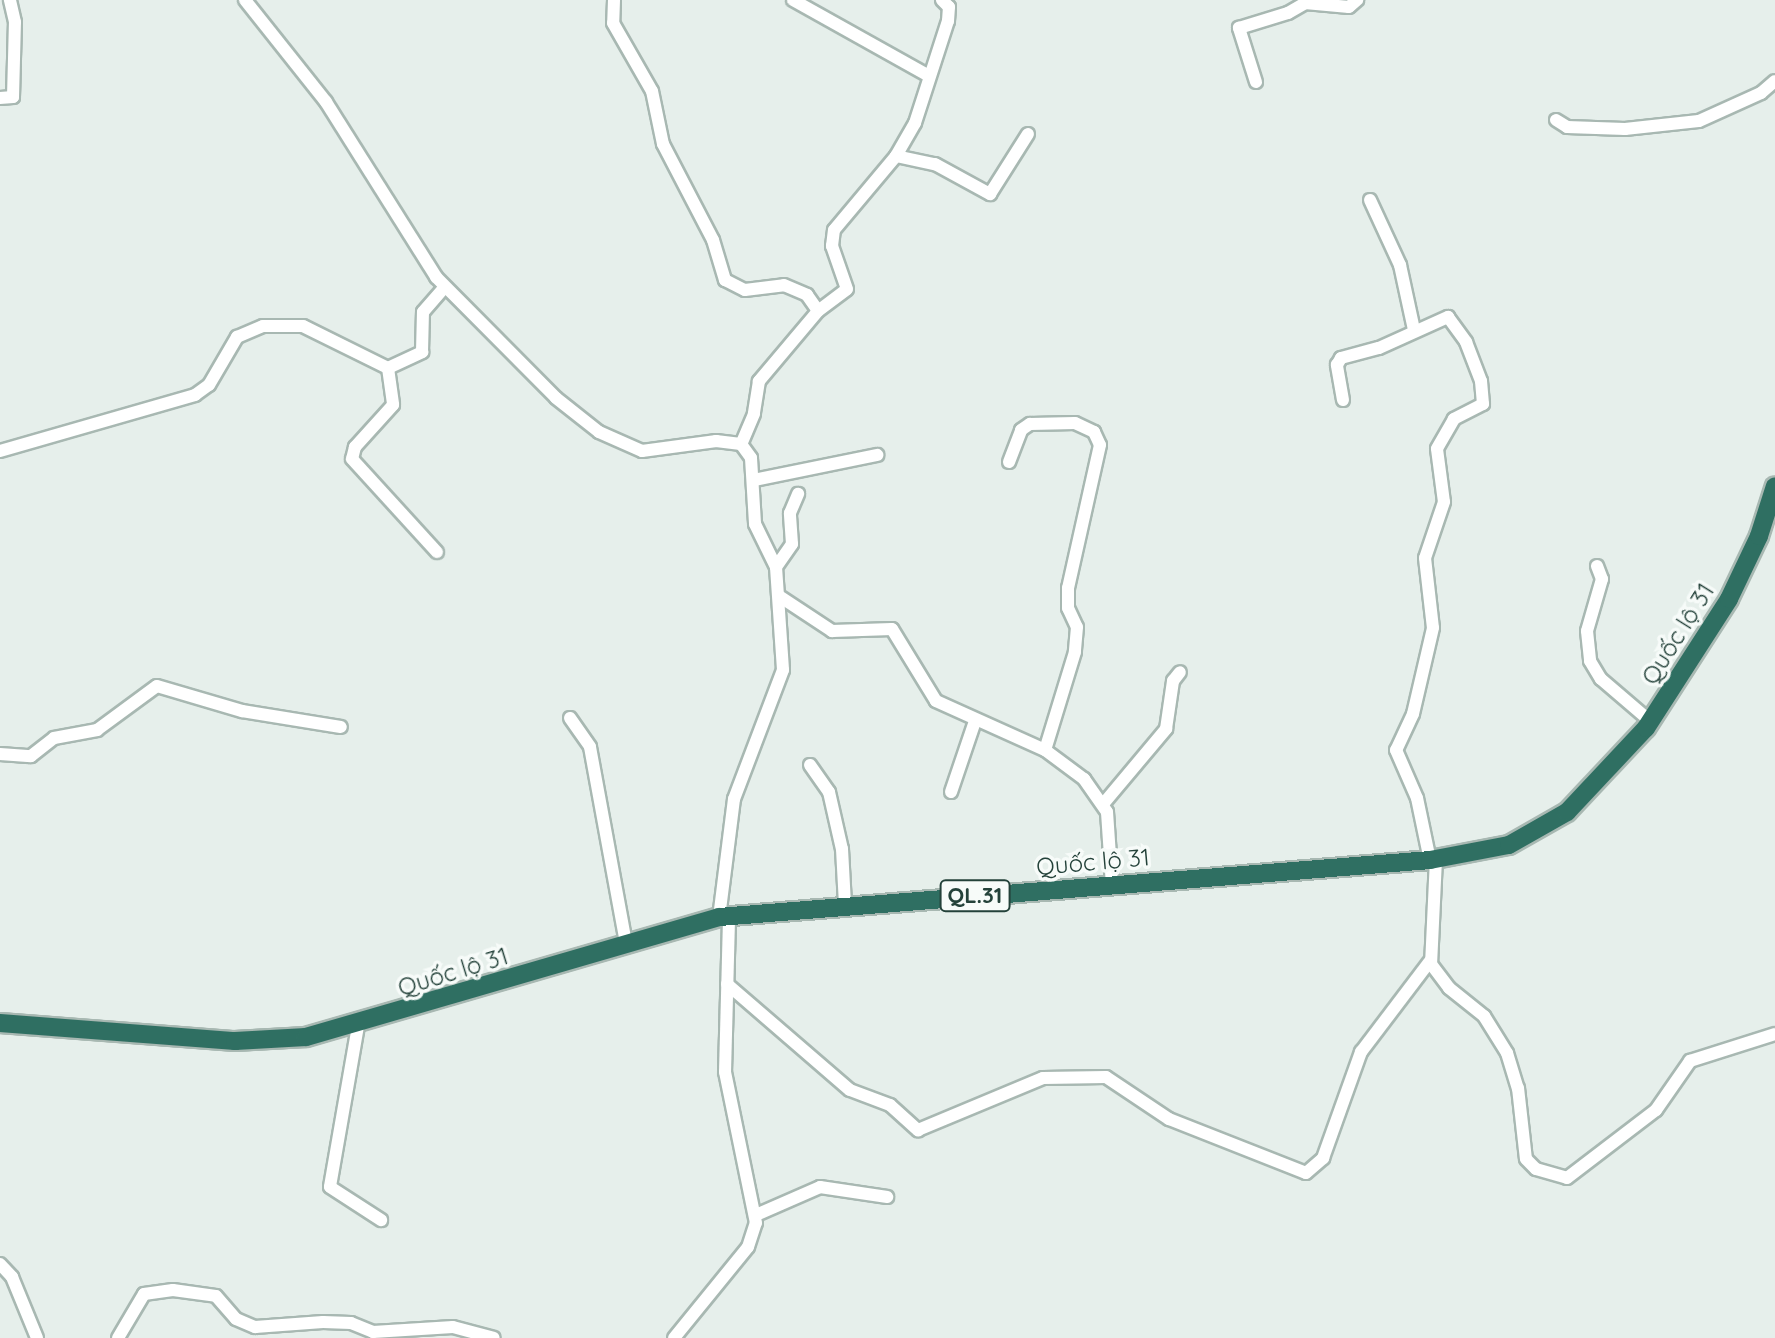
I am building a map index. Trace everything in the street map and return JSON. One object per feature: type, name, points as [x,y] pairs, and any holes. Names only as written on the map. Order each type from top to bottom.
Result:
[{"type":"highway","name":"Quốc lộ 31","points":[[0,1023],[246,1041],[358,1026],[724,916],[1481,853],[1536,833],[1602,779],[1650,721],[1729,599],[1759,536],[1775,486]]},
{"type":"street","points":[[0,98],[13,97],[15,22],[10,0]]},
{"type":"street","points":[[245,0],[326,102],[381,196],[445,287],[556,398],[599,432],[646,452],[696,441],[741,444]]},
{"type":"street","points":[[614,0],[613,23],[652,91],[663,144],[713,240],[725,280],[745,290],[784,285],[807,295],[818,311]]},
{"type":"street","points":[[793,0],[927,75]]},
{"type":"street","points":[[741,444],[754,414],[759,381],[818,311],[847,289],[832,246],[834,230],[896,156],[915,123],[927,75],[950,12],[942,0]]},
{"type":"street","points":[[1256,82],[1239,28],[1288,13],[1305,3],[1349,7],[1357,0]]},
{"type":"street","points":[[1556,120],[1567,127],[1625,129],[1699,121],[1761,93],[1775,81]]},
{"type":"street","points":[[896,156],[935,164],[990,194],[1028,134]]},
{"type":"street","points":[[1370,200],[1400,265],[1414,330]]},
{"type":"street","points":[[388,368],[422,352],[423,312],[445,287]]},
{"type":"street","points":[[1343,400],[1338,360],[1452,318],[1474,360],[1484,394],[1483,404],[1454,419],[1437,449],[1444,502],[1425,558],[1433,628],[1421,686],[1396,750],[1417,798],[1433,859],[1430,961],[1443,982],[1493,1027],[1515,1076],[1526,1159],[1551,1175],[1567,1178],[1650,1115],[1690,1061],[1775,1034]]},
{"type":"street","points":[[0,451],[195,395],[209,385],[237,337],[263,326],[303,326],[388,368]]},
{"type":"street","points":[[388,368],[391,409],[355,447],[352,459],[437,552]]},
{"type":"street","points":[[1009,462],[1021,430],[1030,424],[1075,423],[1094,432],[1100,445],[1068,588],[1068,608],[1077,627],[1075,652],[1045,750]]},
{"type":"street","points":[[674,1338],[748,1247],[756,1215],[725,1072],[727,984],[724,916],[734,799],[783,670],[776,567],[755,524],[751,458],[741,444]]},
{"type":"street","points":[[754,480],[877,455]]},
{"type":"street","points":[[776,567],[792,544],[790,513],[798,494]]},
{"type":"street","points":[[1597,566],[1602,579],[1587,631],[1590,661],[1601,679],[1650,721]]},
{"type":"street","points":[[779,596],[832,631],[892,629],[930,696],[975,721],[1045,750],[1084,779],[1104,803],[1112,885]]},
{"type":"street","points":[[1104,803],[1166,729],[1173,681],[1180,672]]},
{"type":"street","points":[[0,754],[31,756],[54,738],[97,730],[157,686],[242,711],[341,727]]},
{"type":"street","points":[[570,718],[590,747],[626,943]]},
{"type":"street","points":[[951,792],[975,721]]},
{"type":"street","points":[[810,765],[829,792],[842,849],[845,905]]},
{"type":"street","points":[[727,984],[850,1090],[890,1105],[918,1130],[1043,1078],[1106,1077],[1169,1119],[1306,1173],[1323,1158],[1361,1052],[1430,961]]},
{"type":"street","points":[[358,1026],[330,1187],[381,1220]]},
{"type":"street","points":[[756,1215],[820,1187],[887,1197]]},
{"type":"street","points":[[0,1264],[12,1277],[37,1338]]},
{"type":"street","points":[[118,1338],[144,1294],[173,1290],[216,1296],[236,1319],[255,1327],[339,1322],[366,1334],[453,1327],[494,1338]]}]
